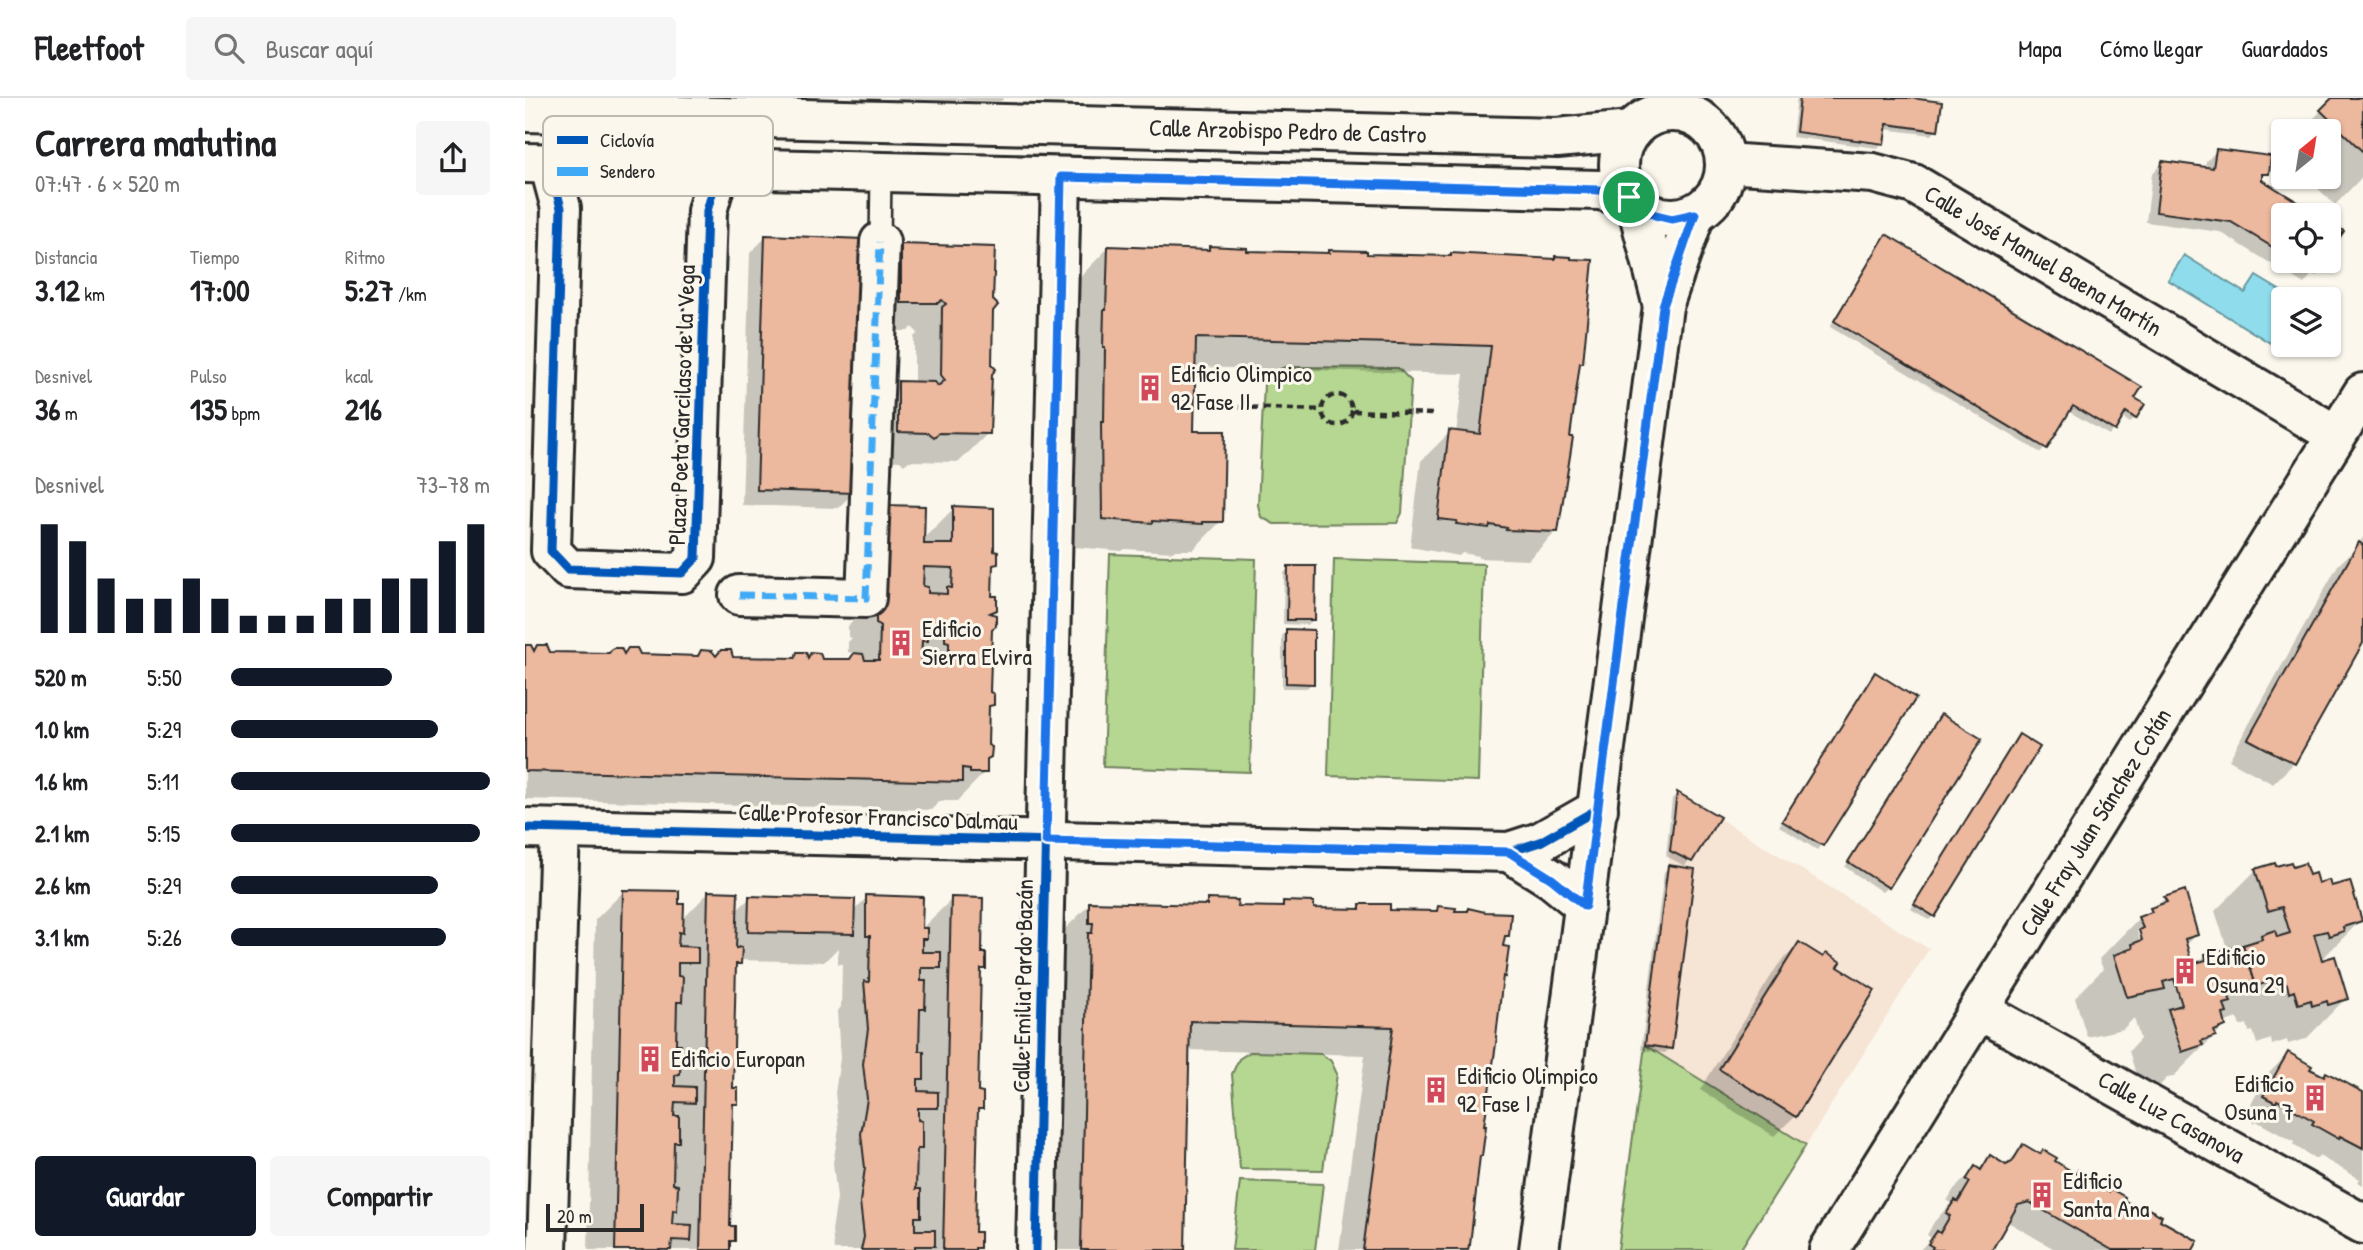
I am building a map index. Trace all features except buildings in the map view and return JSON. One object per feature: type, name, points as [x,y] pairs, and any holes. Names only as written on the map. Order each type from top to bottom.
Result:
[{"type":"main road","points":[[1633,201],[1655,215],[1672,219],[1695,214],[1709,205],[1719,192],[1724,179],[1711,98]]},
{"type":"main road","name":"Calle Arzobispo Pedro de Castro","points":[[525,111],[565,105],[742,107],[1556,138],[1650,115]]},
{"type":"main road","points":[[1663,306],[1633,201],[1620,177],[1621,147],[1650,115],[1672,112],[1684,113],[1701,121],[1721,149]]},
{"type":"main road","name":"Calle José Manuel Baena Martín","points":[[1721,149],[1873,173],[1914,184],[2336,435]]},
{"type":"main road","name":"Calle Arzobispo Pedro de Castro","points":[[773,170],[1600,190],[1633,201]]},
{"type":"main road","name":"Calle Emilia Pardo Bazán","points":[[1036,1250],[1061,177]]},
{"type":"main road","name":"Plaza Poeta Garcilaso de la Vega","points":[[555,196],[561,208],[551,551],[568,569],[682,573],[696,558],[707,211],[711,196]]},
{"type":"main road","points":[[1539,1250],[1663,306],[1695,214]]},
{"type":"main road","points":[[739,594],[866,598],[880,242]]},
{"type":"main road","name":"Calle Fray Juan Sánchez Cotán","points":[[1829,1250],[2363,393]]},
{"type":"main road","name":"Calle Profesor Francisco Dalmau","points":[[543,828],[1509,852],[1540,842],[1598,809]]},
{"type":"main road","points":[[543,828],[547,1250]]},
{"type":"main road","points":[[1509,852],[1552,879],[1585,906]]},
{"type":"main road","name":"Calle Luz Casanova","points":[[1979,1010],[2363,1224]]},
{"type":"lane","points":[[880,242],[881,173]]},
{"type":"path","points":[[1338,395],[1350,401],[1353,411],[1345,423],[1334,425],[1326,419],[1322,410],[1325,401],[1338,395]]},
{"type":"path","points":[[1239,407],[1322,410]]},
{"type":"path","points":[[1353,411],[1434,414]]},
{"type":"shaded area","points":[[1677,792],[1929,949],[1806,1145],[1645,1045]]},
{"type":"green space","points":[[1285,367],[1398,368],[1411,381],[1402,513],[1397,523],[1274,524],[1261,517],[1258,505],[1264,384],[1271,373]]},
{"type":"green space","points":[[1110,554],[1256,559],[1250,772],[1103,767]]},
{"type":"green space","points":[[1334,559],[1484,564],[1478,781],[1328,776]]},
{"type":"green space","points":[[1645,1045],[1806,1145],[1740,1250],[1618,1250]]},
{"type":"green space","points":[[1250,1052],[1321,1054],[1331,1061],[1337,1074],[1323,1170],[1240,1169],[1232,1074],[1239,1059]]},
{"type":"green space","points":[[1240,1181],[1323,1184],[1315,1250],[1232,1250]]},
{"type":"water","points":[[2184,255],[2245,293],[2256,276],[2274,287],[2271,287],[2271,343],[2168,280]]},
{"type":"marked path","points":[[739,595],[866,598],[880,242]]},
{"type":"cycle path","points":[[1036,1250],[1061,177]]},
{"type":"cycle path","points":[[558,196],[561,208],[551,551],[568,569],[682,573],[696,558],[707,211],[711,196]]},
{"type":"cycle path","points":[[525,828],[1509,852],[1540,842],[1598,809]]},
{"type":"place","name":"Edificio Olimpico 92 Fase II","points":[[1150,388]]},
{"type":"place","name":"Edificio Sierra Elvira","points":[[901,643]]},
{"type":"place","name":"Edificio Osuna 29","points":[[2185,971]]},
{"type":"place","name":"Edificio Europan","points":[[650,1059]]},
{"type":"place","name":"Edificio Olimpico 92 Fase I","points":[[1436,1090]]},
{"type":"place","name":"Edificio Osuna 7","points":[[2315,1098]]},
{"type":"place","name":"Edificio Santa Ana","points":[[2042,1195]]},
{"type":"route","points":[[1061,177],[1600,190],[1629,197],[1655,215],[1672,219],[1695,214],[1663,306],[1585,906],[1552,879],[1509,852],[1046,841],[1061,177]]}]
